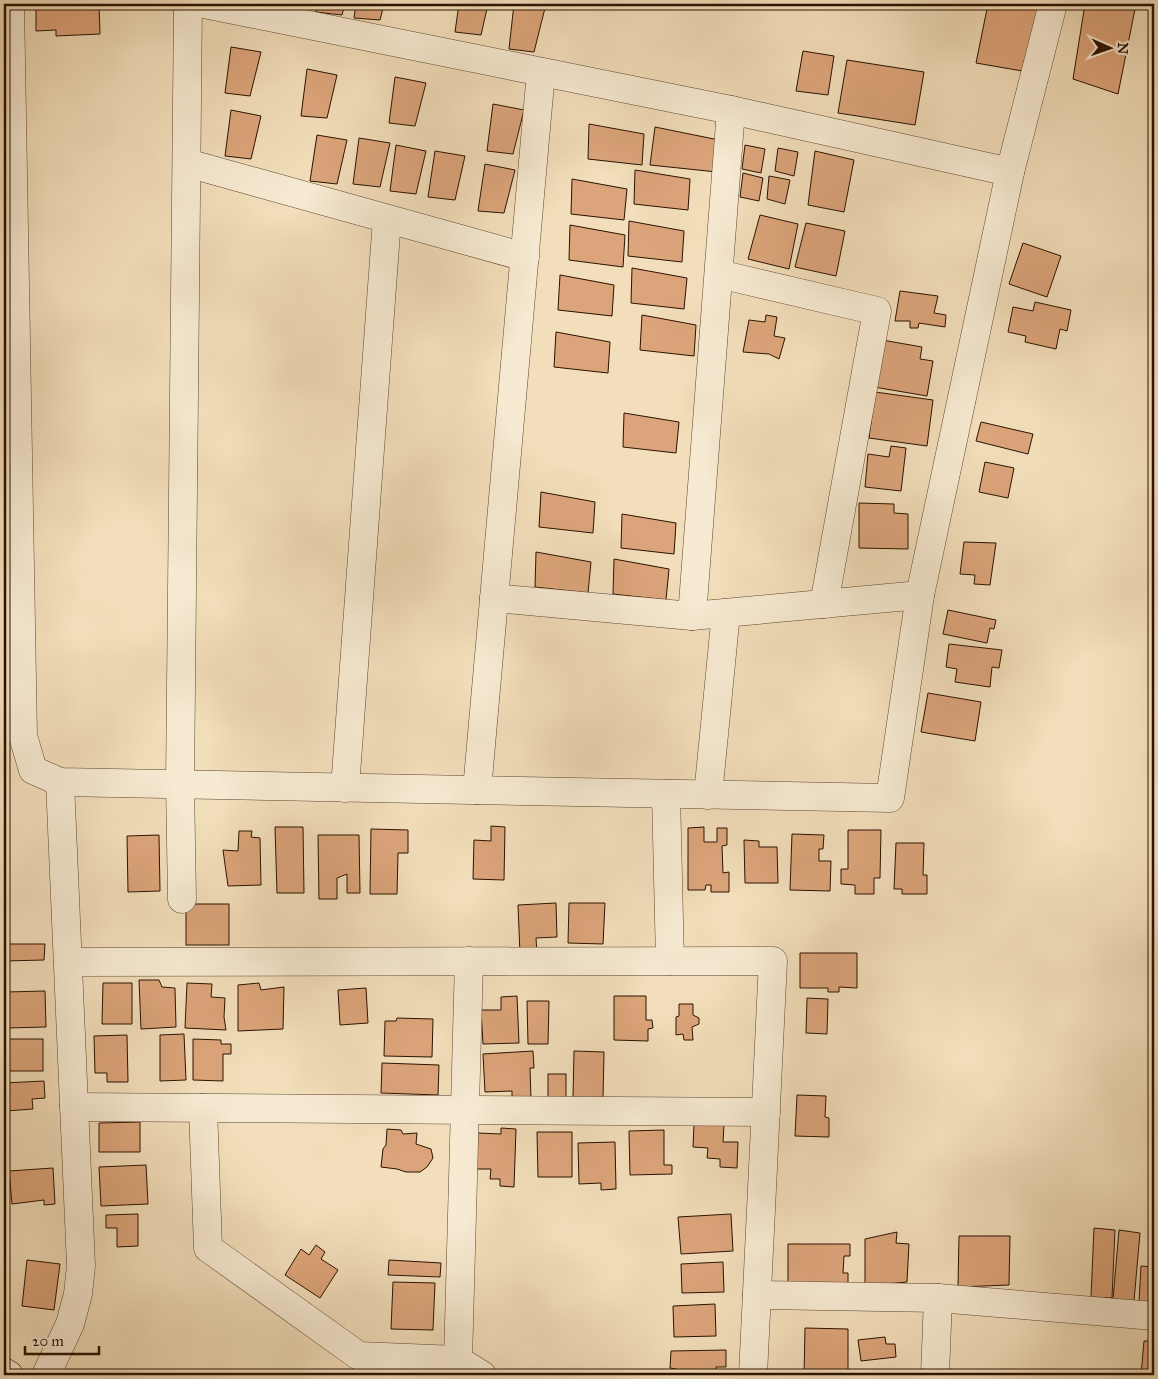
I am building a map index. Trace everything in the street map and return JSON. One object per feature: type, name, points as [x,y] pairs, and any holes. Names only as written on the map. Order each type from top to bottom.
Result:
[{"type":"street","points":[[10,4],[23,736],[33,770],[60,782],[890,798],[920,595],[1010,172],[1053,4]]},
{"type":"street","points":[[182,899],[180,784],[188,4]]},
{"type":"street","points":[[204,4],[732,110],[1010,172]]},
{"type":"street","points":[[477,790],[541,72]]},
{"type":"street","points":[[692,616],[732,110]]},
{"type":"street","points":[[187,163],[525,257]]},
{"type":"street","points":[[345,788],[387,219]]},
{"type":"street","points":[[719,274],[878,311],[824,604]]},
{"type":"street","points":[[494,598],[692,616],[920,595]]},
{"type":"street","points":[[708,795],[726,613]]},
{"type":"street","points":[[46,1375],[70,1324],[78,1294],[81,1266],[60,782]]},
{"type":"street","points":[[666,794],[670,961]]},
{"type":"street","points":[[458,1360],[468,961]]},
{"type":"street","points":[[68,962],[773,961],[753,1375]]},
{"type":"street","points":[[74,1107],[766,1112]]},
{"type":"street","points":[[203,1108],[208,1248],[359,1356],[458,1360],[482,1375]]},
{"type":"street","points":[[757,1295],[938,1298],[1154,1316]]},
{"type":"street","points":[[935,1375],[938,1298]]},
{"type":"street","points":[[4,1372],[9,1375]]},
{"type":"building","points":[[36,4],[99,4],[100,34],[56,36],[56,30],[36,31]]},
{"type":"building","points":[[317,4],[345,4],[342,15],[316,12]]},
{"type":"building","points":[[356,4],[384,4],[380,20],[354,18]]},
{"type":"building","points":[[459,4],[488,4],[481,35],[455,32]]},
{"type":"building","points":[[514,4],[545,8],[534,52],[509,49]]},
{"type":"building","points":[[988,4],[1044,4],[1028,72],[976,63]]},
{"type":"building","points":[[1085,4],[1136,4],[1118,94],[1073,79]]},
{"type":"building","points":[[231,47],[261,52],[250,96],[225,93]]},
{"type":"building","points":[[803,51],[834,56],[828,95],[796,91]]},
{"type":"building","points":[[847,60],[924,72],[915,125],[838,113]]},
{"type":"building","points":[[307,69],[337,75],[327,118],[301,116]]},
{"type":"building","points":[[395,77],[426,83],[415,126],[389,123]]},
{"type":"building","points":[[493,104],[524,110],[513,154],[487,151]]},
{"type":"building","points":[[231,110],[261,116],[251,159],[225,156]]},
{"type":"building","points":[[589,124],[644,134],[642,165],[588,159]]},
{"type":"building","points":[[655,127],[719,140],[717,172],[650,165]]},
{"type":"building","points":[[317,135],[347,140],[337,184],[310,181]]},
{"type":"building","points":[[359,138],[390,143],[380,187],[353,184]]},
{"type":"building","points":[[396,145],[426,151],[416,194],[390,191]]},
{"type":"building","points":[[745,145],[765,149],[761,173],[742,169]]},
{"type":"building","points":[[778,148],[798,152],[794,176],[775,171]]},
{"type":"building","points":[[435,151],[465,156],[455,200],[428,197]]},
{"type":"building","points":[[815,151],[854,160],[844,212],[808,205]]},
{"type":"building","points":[[485,164],[515,170],[504,213],[478,211]]},
{"type":"building","points":[[635,170],[690,179],[688,210],[634,204]]},
{"type":"building","points":[[743,173],[763,178],[759,201],[740,197]]},
{"type":"building","points":[[769,176],[790,180],[785,204],[767,199]]},
{"type":"building","points":[[572,179],[627,189],[624,220],[571,214]]},
{"type":"building","points":[[760,215],[798,224],[789,269],[748,259]]},
{"type":"building","points":[[629,221],[684,231],[682,262],[628,256]]},
{"type":"building","points":[[806,223],[845,231],[836,276],[795,267]]},
{"type":"building","points":[[570,225],[625,235],[623,267],[569,260]]},
{"type":"building","points":[[1023,243],[1061,256],[1047,297],[1009,284]]},
{"type":"building","points":[[632,268],[687,278],[684,309],[631,303]]},
{"type":"building","points":[[560,275],[614,285],[612,316],[558,310]]},
{"type":"building","points":[[900,291],[938,296],[934,313],[946,315],[945,327],[919,323],[918,328],[910,328],[910,321],[895,321]]},
{"type":"building","points":[[1035,302],[1071,310],[1067,331],[1060,329],[1056,349],[1025,342],[1026,336],[1008,332],[1013,307],[1033,311]]},
{"type":"building","points":[[642,315],[696,325],[694,356],[640,350]]},
{"type":"building","points":[[766,315],[777,317],[774,336],[785,338],[779,359],[769,354],[743,352],[749,320],[765,322]]},
{"type":"building","points":[[556,332],[610,342],[608,373],[554,367]]},
{"type":"building","points":[[882,340],[922,347],[920,359],[933,361],[927,396],[874,387]]},
{"type":"building","points":[[875,392],[933,400],[927,446],[869,438]]},
{"type":"building","points":[[624,413],[679,422],[676,453],[623,447]]},
{"type":"building","points":[[981,422],[1033,434],[1028,454],[976,441]]},
{"type":"building","points":[[891,446],[906,448],[901,491],[865,487],[868,454],[889,457]]},
{"type":"building","points":[[985,462],[1014,468],[1008,498],[979,492]]},
{"type":"building","points":[[541,492],[595,502],[593,533],[539,527]]},
{"type":"building","points":[[859,503],[894,504],[894,513],[908,514],[908,549],[859,548]]},
{"type":"building","points":[[622,514],[676,523],[674,554],[621,548]]},
{"type":"building","points":[[964,542],[996,543],[990,585],[974,584],[975,575],[960,574]]},
{"type":"building","points":[[536,552],[591,562],[588,593],[535,587]]},
{"type":"building","points":[[614,559],[669,569],[666,600],[613,594]]},
{"type":"building","points":[[948,610],[996,620],[994,629],[990,628],[987,643],[943,634]]},
{"type":"building","points":[[949,644],[1002,650],[999,668],[992,667],[990,687],[955,682],[957,669],[946,667]]},
{"type":"building","points":[[928,693],[981,702],[975,741],[921,732]]},
{"type":"building","points":[[491,826],[505,827],[504,880],[473,879],[474,840],[491,841]]},
{"type":"building","points":[[275,827],[303,827],[304,893],[277,893]]},
{"type":"building","points":[[704,827],[704,842],[717,842],[717,828],[727,828],[727,845],[722,846],[723,873],[729,872],[729,892],[711,892],[711,885],[706,885],[705,890],[688,890],[688,828]]},
{"type":"building","points":[[371,829],[408,830],[408,853],[398,853],[397,894],[370,894]]},
{"type":"building","points":[[848,830],[881,830],[880,878],[874,878],[874,894],[855,894],[855,885],[841,884],[841,869],[848,869]]},
{"type":"building","points":[[239,831],[252,831],[251,837],[260,838],[261,885],[228,886],[223,850],[238,851]]},
{"type":"building","points":[[792,834],[824,835],[823,849],[819,849],[819,861],[831,861],[830,891],[790,890]]},
{"type":"building","points":[[159,835],[160,891],[128,892],[127,836]]},
{"type":"building","points":[[318,835],[359,835],[360,893],[347,893],[347,874],[337,878],[337,899],[319,899]]},
{"type":"building","points":[[744,840],[759,841],[759,847],[777,847],[778,883],[745,883]]},
{"type":"building","points":[[896,843],[924,843],[923,875],[927,875],[927,894],[902,894],[902,889],[894,889]]},
{"type":"building","points":[[556,903],[557,937],[536,938],[537,954],[520,954],[518,905]]},
{"type":"building","points":[[569,903],[605,903],[603,944],[568,943]]},
{"type":"building","points":[[186,904],[229,904],[229,945],[186,945]]},
{"type":"building","points":[[4,944],[45,944],[44,960],[4,961]]},
{"type":"building","points":[[800,953],[857,953],[857,988],[839,987],[839,992],[828,992],[828,988],[800,988]]},
{"type":"building","points":[[139,980],[159,980],[162,987],[175,988],[176,1027],[141,1029]]},
{"type":"building","points":[[103,983],[132,983],[132,1024],[102,1024]]},
{"type":"building","points":[[187,983],[212,984],[211,997],[225,998],[224,1017],[226,1030],[185,1028]]},
{"type":"building","points":[[259,983],[261,990],[284,987],[283,1029],[238,1031],[238,985]]},
{"type":"building","points":[[366,988],[368,1023],[340,1025],[338,990]]},
{"type":"building","points":[[45,991],[46,1027],[6,1028],[6,992]]},
{"type":"building","points":[[517,996],[519,1043],[483,1044],[481,1010],[501,1010],[501,997]]},
{"type":"building","points":[[614,996],[646,996],[646,1020],[652,1020],[653,1028],[648,1029],[648,1041],[614,1040]]},
{"type":"building","points":[[807,998],[828,999],[827,1034],[806,1033]]},
{"type":"building","points":[[527,1001],[549,1001],[548,1044],[528,1044]]},
{"type":"building","points":[[679,1004],[693,1004],[693,1015],[699,1018],[699,1024],[692,1027],[693,1040],[684,1040],[683,1034],[676,1035],[676,1017],[679,1016]]},
{"type":"building","points":[[397,1018],[433,1019],[432,1057],[384,1056],[385,1021],[396,1021]]},
{"type":"building","points":[[184,1034],[186,1080],[160,1081],[160,1035]]},
{"type":"building","points":[[127,1035],[128,1082],[107,1082],[107,1073],[95,1073],[94,1036]]},
{"type":"building","points":[[6,1039],[43,1039],[43,1071],[6,1071]]},
{"type":"building","points":[[193,1039],[221,1040],[221,1044],[231,1044],[231,1054],[223,1054],[223,1081],[193,1080]]},
{"type":"building","points":[[533,1051],[534,1068],[530,1068],[531,1099],[512,1100],[512,1091],[485,1092],[483,1054]]},
{"type":"building","points":[[574,1051],[604,1052],[603,1098],[573,1097]]},
{"type":"building","points":[[382,1063],[439,1065],[438,1095],[381,1093]]},
{"type":"building","points":[[548,1074],[566,1074],[566,1097],[548,1097]]},
{"type":"building","points":[[44,1081],[45,1098],[32,1099],[33,1109],[6,1111],[4,1083]]},
{"type":"building","points":[[797,1095],[826,1096],[825,1117],[829,1118],[829,1137],[795,1136]]},
{"type":"building","points":[[140,1122],[140,1152],[99,1152],[99,1123]]},
{"type":"building","points":[[694,1124],[724,1125],[723,1142],[738,1142],[737,1168],[720,1167],[720,1159],[707,1158],[708,1148],[693,1147]]},
{"type":"building","points":[[501,1128],[516,1129],[514,1187],[500,1186],[500,1179],[490,1179],[491,1169],[476,1169],[478,1133],[501,1134]]},
{"type":"building","points":[[387,1129],[401,1130],[403,1134],[417,1133],[416,1144],[431,1149],[433,1158],[427,1167],[420,1172],[406,1172],[381,1167],[383,1149],[386,1145]]},
{"type":"building","points":[[664,1130],[664,1165],[672,1165],[672,1174],[630,1175],[629,1131]]},
{"type":"building","points":[[537,1132],[572,1132],[572,1177],[538,1177]]},
{"type":"building","points":[[615,1142],[616,1189],[601,1190],[601,1183],[579,1184],[578,1143]]},
{"type":"building","points":[[146,1165],[148,1204],[101,1206],[99,1167]]},
{"type":"building","points":[[53,1168],[55,1204],[44,1205],[44,1200],[12,1204],[9,1171]]},
{"type":"building","points":[[138,1214],[138,1246],[117,1247],[117,1228],[106,1228],[106,1215]]},
{"type":"building","points":[[731,1214],[733,1251],[681,1254],[678,1217]]},
{"type":"building","points":[[1094,1228],[1115,1230],[1112,1298],[1091,1297]]},
{"type":"building","points":[[1119,1230],[1140,1233],[1134,1301],[1113,1299]]},
{"type":"building","points":[[897,1232],[896,1243],[909,1244],[907,1282],[865,1286],[865,1239]]},
{"type":"building","points":[[959,1236],[1010,1236],[1009,1285],[958,1287]]},
{"type":"building","points":[[788,1244],[850,1244],[850,1256],[844,1256],[843,1273],[848,1273],[848,1286],[788,1286]]},
{"type":"building","points":[[316,1245],[325,1252],[321,1259],[338,1270],[320,1298],[285,1275],[301,1249],[309,1255]]},
{"type":"building","points":[[27,1260],[60,1264],[54,1310],[22,1306]]},
{"type":"building","points":[[389,1260],[441,1263],[440,1277],[388,1275]]},
{"type":"building","points":[[723,1262],[724,1292],[682,1293],[681,1264]]},
{"type":"building","points":[[1141,1266],[1154,1267],[1154,1302],[1139,1302]]},
{"type":"building","points":[[393,1282],[435,1283],[433,1330],[391,1329]]},
{"type":"building","points":[[715,1304],[716,1336],[674,1337],[673,1306]]},
{"type":"building","points":[[805,1328],[848,1329],[848,1375],[804,1375]]},
{"type":"building","points":[[885,1337],[886,1344],[895,1344],[896,1357],[861,1361],[858,1340]]},
{"type":"building","points":[[1144,1341],[1154,1341],[1154,1375],[1141,1375]]},
{"type":"building","points":[[726,1350],[726,1367],[716,1367],[716,1375],[675,1375],[676,1369],[670,1368],[671,1351]]}]
